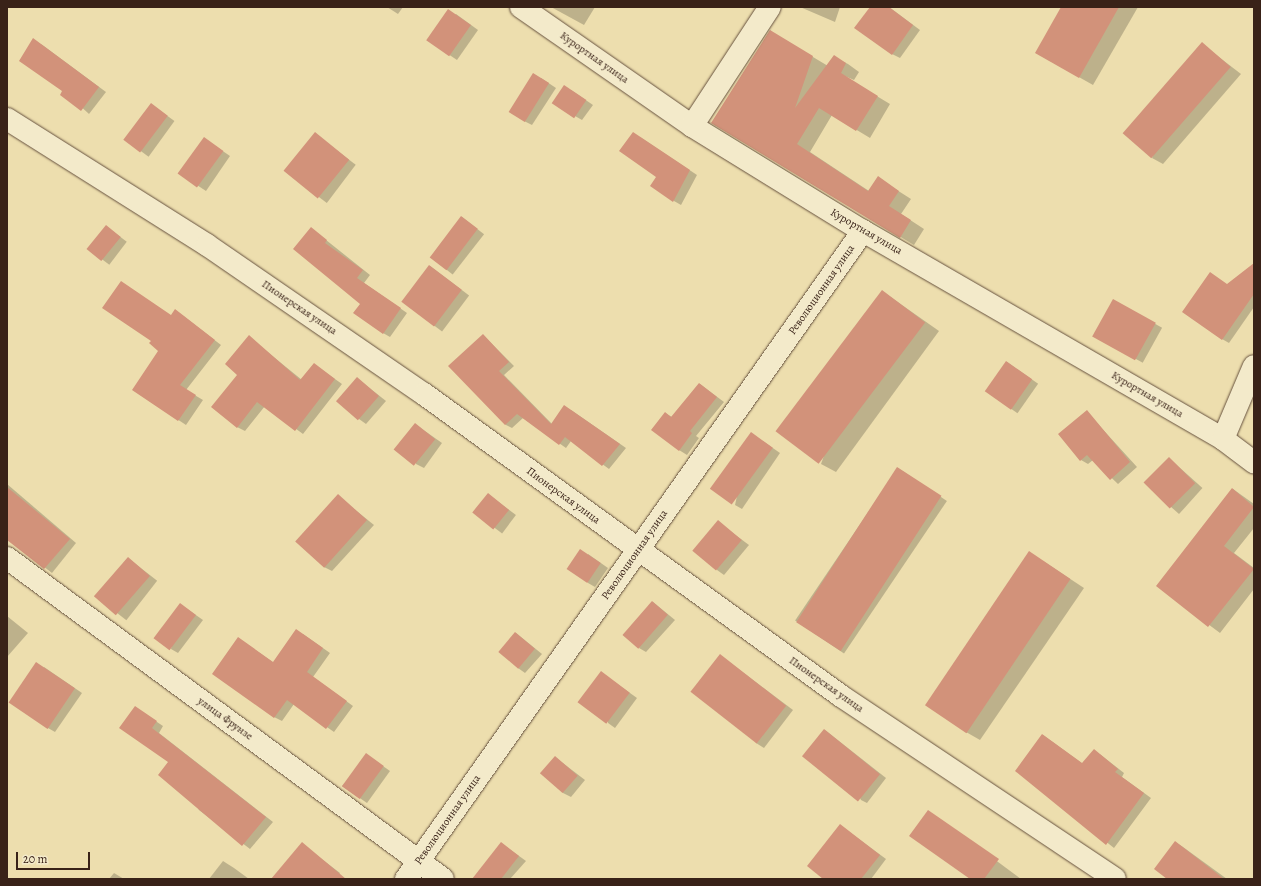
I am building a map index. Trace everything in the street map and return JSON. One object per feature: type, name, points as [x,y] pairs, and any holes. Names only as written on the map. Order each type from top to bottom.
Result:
[{"type":"street","name":"Курортная улица","points":[[521,7],[692,126],[863,231],[1223,439],[1254,462]]},
{"type":"street","points":[[692,126],[770,7]]},
{"type":"street","name":"Пионерская улица","points":[[7,119],[279,295],[424,394],[638,551],[841,696],[1115,879]]},
{"type":"street","name":"Революционная улица","points":[[406,879],[863,231]]},
{"type":"street","points":[[1223,439],[1254,366]]},
{"type":"street","name":"улица Фрунзе","points":[[7,558],[443,879]]},
{"type":"building","points":[[870,7],[889,7],[913,25],[892,55],[854,28]]},
{"type":"building","points":[[1061,7],[1119,7],[1079,78],[1035,53]]},
{"type":"building","points":[[448,9],[471,25],[449,56],[426,40]]},
{"type":"building","points":[[770,30],[813,56],[795,108],[834,55],[846,63],[841,73],[878,96],[856,131],[819,108],[797,144],[868,191],[878,176],[899,191],[889,206],[911,220],[900,238],[711,123]]},
{"type":"building","points":[[33,38],[99,87],[81,111],[60,95],[62,91],[19,61]]},
{"type":"building","points":[[1202,42],[1231,67],[1151,158],[1123,133]]},
{"type":"building","points":[[533,73],[549,83],[525,122],[509,112]]},
{"type":"building","points":[[564,85],[586,100],[574,118],[552,103]]},
{"type":"building","points":[[151,103],[168,116],[140,152],[123,140]]},
{"type":"building","points":[[315,132],[349,160],[318,199],[284,171]]},
{"type":"building","points":[[633,132],[690,170],[673,202],[650,186],[656,177],[619,151]]},
{"type":"building","points":[[204,137],[223,151],[197,188],[178,173]]},
{"type":"building","points":[[461,216],[478,229],[446,270],[430,258]]},
{"type":"building","points":[[106,225],[121,237],[101,261],[86,249]]},
{"type":"building","points":[[311,227],[327,240],[325,243],[363,270],[357,278],[401,308],[383,334],[353,313],[360,304],[293,249]]},
{"type":"building","points":[[1254,263],[1254,294],[1222,340],[1182,312],[1210,272],[1227,284]]},
{"type":"building","points":[[429,265],[462,290],[434,326],[401,302]]},
{"type":"building","points":[[121,281],[171,315],[175,309],[215,340],[180,385],[196,395],[178,421],[132,390],[158,351],[149,343],[151,341],[102,308]]},
{"type":"building","points":[[882,290],[925,322],[819,464],[775,431]]},
{"type":"building","points":[[1113,299],[1156,323],[1135,360],[1092,337]]},
{"type":"building","points":[[483,334],[509,362],[499,371],[551,424],[564,405],[620,444],[602,466],[565,437],[559,445],[517,414],[505,425],[448,366]]},
{"type":"building","points":[[249,335],[300,380],[314,363],[335,379],[295,431],[257,402],[237,428],[211,407],[237,375],[225,364]]},
{"type":"building","points":[[1006,361],[1032,379],[1011,410],[985,391]]},
{"type":"building","points":[[357,377],[379,396],[358,420],[336,401]]},
{"type":"building","points":[[699,383],[717,397],[690,431],[692,433],[679,451],[651,430],[665,412],[671,417]]},
{"type":"building","points":[[1087,410],[1130,462],[1110,480],[1087,455],[1080,461],[1058,434]]},
{"type":"building","points":[[415,423],[435,439],[414,466],[394,449]]},
{"type":"building","points":[[751,432],[773,448],[732,505],[710,489]]},
{"type":"building","points":[[1169,457],[1195,483],[1170,509],[1144,482]]},
{"type":"building","points":[[897,467],[941,496],[841,651],[796,622]]},
{"type":"building","points":[[7,487],[70,539],[44,569],[7,540]]},
{"type":"building","points":[[1232,488],[1254,507],[1224,546],[1254,569],[1208,627],[1156,586]]},
{"type":"building","points":[[488,493],[509,510],[493,529],[472,512]]},
{"type":"building","points":[[338,494],[367,520],[324,568],[295,542]]},
{"type":"building","points":[[718,520],[742,540],[716,571],[692,551]]},
{"type":"building","points":[[580,549],[601,563],[587,583],[567,569]]},
{"type":"building","points":[[1029,551],[1070,579],[966,733],[925,705]]},
{"type":"building","points":[[128,557],[150,576],[116,615],[94,596]]},
{"type":"building","points":[[652,601],[668,615],[638,649],[622,635]]},
{"type":"building","points":[[180,603],[196,615],[169,650],[154,638]]},
{"type":"building","points":[[296,629],[323,648],[307,672],[347,701],[326,729],[287,700],[274,718],[212,674],[238,637],[273,662]]},
{"type":"building","points":[[515,632],[535,649],[518,669],[498,652]]},
{"type":"building","points":[[720,654],[786,706],[757,744],[690,692]]},
{"type":"building","points":[[36,662],[75,688],[48,729],[9,703]]},
{"type":"building","points":[[601,671],[630,693],[606,724],[578,702]]},
{"type":"building","points":[[135,706],[157,721],[152,728],[266,817],[242,846],[158,775],[168,762],[119,728]]},
{"type":"building","points":[[824,729],[880,774],[858,802],[802,756]]},
{"type":"building","points":[[1042,734],[1082,763],[1094,749],[1118,769],[1115,772],[1144,793],[1106,845],[1015,771]]},
{"type":"building","points":[[366,753],[384,766],[360,799],[342,786]]},
{"type":"building","points":[[555,756],[578,776],[563,793],[540,773]]},
{"type":"building","points":[[928,810],[999,859],[984,879],[970,879],[909,836]]},
{"type":"building","points":[[840,824],[880,855],[861,879],[823,879],[807,866]]},
{"type":"building","points":[[1175,841],[1224,879],[1167,879],[1154,869]]},
{"type":"building","points":[[302,842],[346,879],[271,879]]},
{"type":"building","points":[[501,842],[519,856],[501,879],[472,879]]}]
